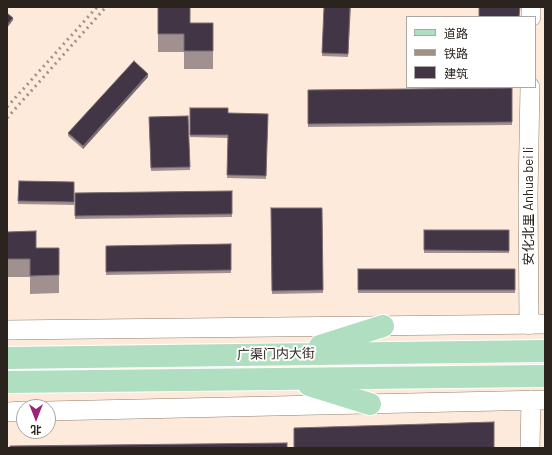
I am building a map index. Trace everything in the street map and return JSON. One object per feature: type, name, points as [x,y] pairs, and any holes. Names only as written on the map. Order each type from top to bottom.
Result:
[{"type":"main road","points":[[298,353],[383,326]]},
{"type":"main road","name":"广渠门内大街","points":[[7,358],[298,353],[545,351]]},
{"type":"main road","name":"广渠门内大街","points":[[7,382],[545,376]]},
{"type":"main road","points":[[289,379],[370,404]]},
{"type":"street","name":"安化北里 Anhua bei li","points":[[530,88],[536,195],[537,325]]},
{"type":"street","name":"广渠门内大街","points":[[7,330],[537,325]]},
{"type":"street","points":[[56,411],[538,400],[530,448]]},
{"type":"building","points":[[158,7],[190,7],[190,23],[213,23],[213,51],[184,51],[184,34],[158,34]]},
{"type":"building","points":[[324,7],[350,7],[348,54],[322,53]]},
{"type":"building","points":[[479,7],[520,7],[519,16],[479,16]]},
{"type":"building","points":[[7,13],[13,18],[7,25]]},
{"type":"building","points":[[134,61],[148,74],[83,146],[68,133]]},
{"type":"building","points":[[512,88],[512,122],[308,124],[308,90]]},
{"type":"building","points":[[190,108],[228,108],[228,113],[268,114],[266,176],[227,175],[228,135],[190,135]]},
{"type":"building","points":[[188,116],[190,167],[151,168],[149,117]]},
{"type":"building","points":[[19,181],[74,182],[74,202],[18,201]]},
{"type":"building","points":[[232,191],[232,214],[75,216],[75,193]]},
{"type":"building","points":[[271,208],[322,208],[323,290],[272,291]]},
{"type":"building","points":[[424,230],[509,230],[509,251],[424,250]]},
{"type":"building","points":[[36,231],[36,248],[59,248],[59,275],[30,276],[30,259],[7,259],[7,232]]},
{"type":"building","points":[[231,244],[231,270],[106,272],[106,246]]},
{"type":"building","points":[[358,269],[515,269],[515,290],[358,290]]},
{"type":"building","points":[[494,422],[494,448],[294,448],[294,428]]},
{"type":"building","points":[[287,443],[287,448],[10,448],[10,446]]},
{"type":"railway","points":[[7,107],[97,7]]},
{"type":"railway","points":[[7,118],[106,7]]}]
